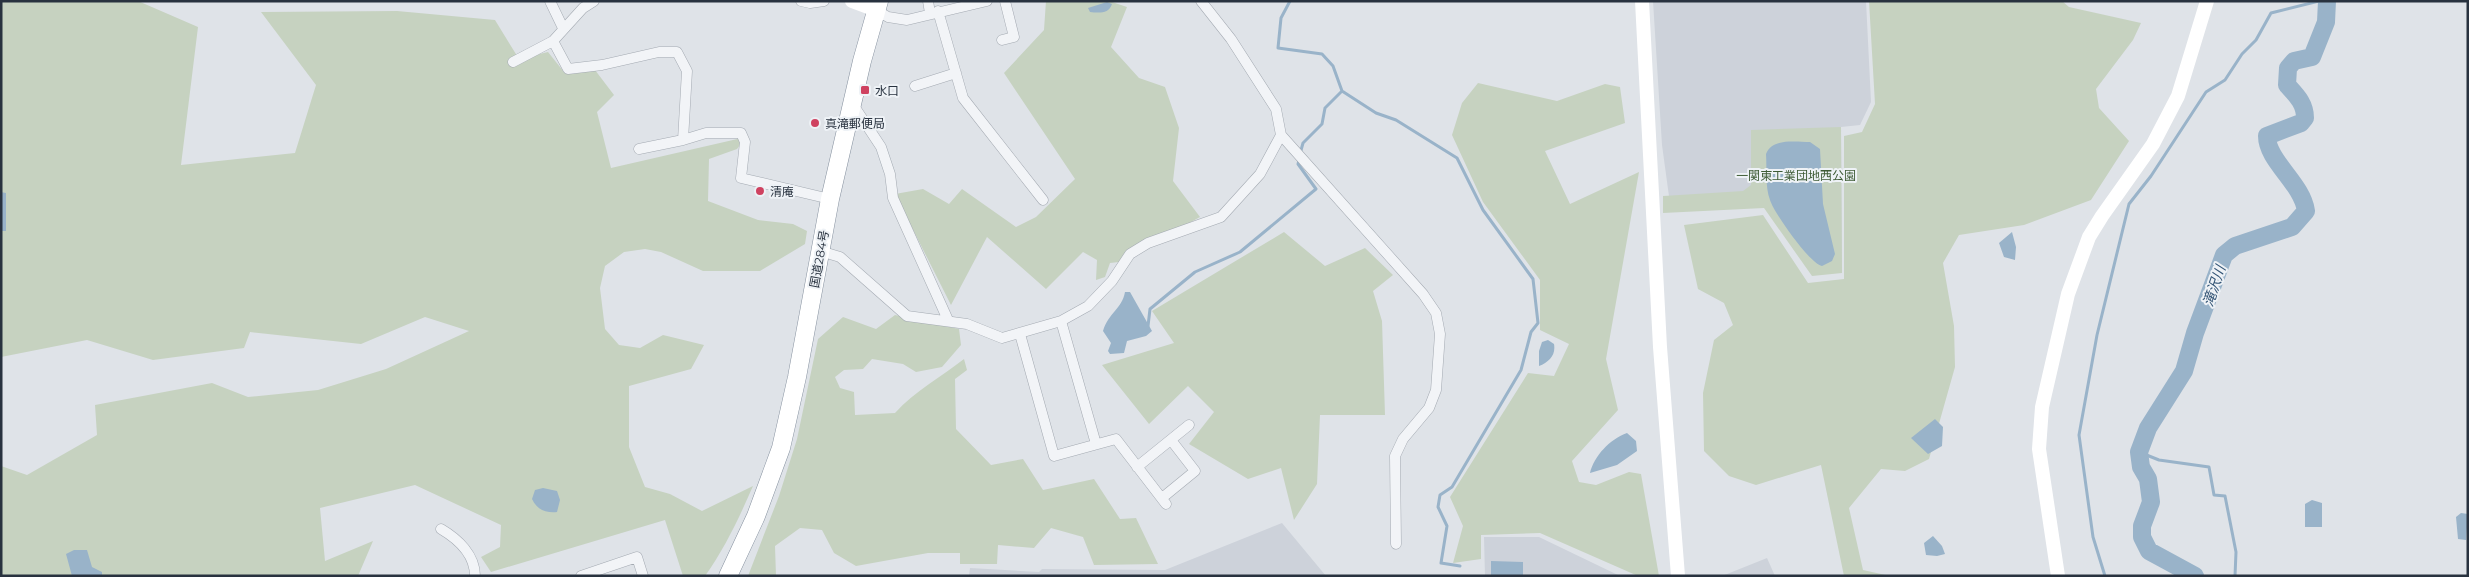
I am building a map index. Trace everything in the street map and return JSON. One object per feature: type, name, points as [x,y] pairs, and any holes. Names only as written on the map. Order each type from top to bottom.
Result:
[{"type":"highway","name":"国道284号","points":[[728,576],[756,516],[781,448],[797,377],[830,200],[877,6]]},
{"type":"highway","name":"国道284号","points":[[736,576],[750,542],[756,516]]},
{"type":"street","points":[[550,1],[563,28]]},
{"type":"street","points":[[513,62],[553,41],[563,28],[594,1]]},
{"type":"street","points":[[801,1],[810,3],[824,1]]},
{"type":"street","points":[[852,1],[877,6],[888,17],[907,20],[981,2]]},
{"type":"street","points":[[928,1],[934,12],[963,98],[1043,200]]},
{"type":"street","points":[[1002,40],[1014,37],[1005,1]]},
{"type":"street","points":[[1201,1],[1232,40],[1276,109],[1281,135],[1423,294],[1436,314],[1440,334],[1436,390],[1429,408],[1403,439],[1395,456],[1396,544]]},
{"type":"street","points":[[1642,1],[1660,347],[1678,576]]},
{"type":"street","points":[[2058,576],[2038,448],[2042,407],[2068,294],[2089,238],[2102,216],[2153,144],[2174,104],[2186,74],[2207,1]]},
{"type":"street","points":[[553,41],[568,69],[602,65],[659,52],[676,52],[687,71],[683,140]]},
{"type":"street","points":[[915,86],[956,73]]},
{"type":"street","points":[[852,103],[882,147],[890,174],[893,198],[948,320]]},
{"type":"street","points":[[639,149],[683,140],[706,132],[741,133],[745,142],[741,178],[830,200]]},
{"type":"street","points":[[820,251],[840,257],[907,316],[967,324],[1002,338],[1020,334],[1061,321],[1088,306],[1112,281],[1130,254],[1148,243],[1221,217],[1260,174],[1281,135]]},
{"type":"street","points":[[1061,321],[1096,444]]},
{"type":"street","points":[[1020,334],[1054,456],[1116,439],[1164,501],[1195,470],[1171,440]]},
{"type":"street","points":[[1137,467],[1190,425]]},
{"type":"street","points":[[441,529],[454,536],[464,548],[475,567],[475,576]]},
{"type":"street","points":[[581,576],[636,557],[643,576]]},
{"type":"shaded area","points":[[1653,1],[1866,1],[1871,102],[1860,125],[1841,127],[1842,273],[1767,206],[1671,211],[1662,145]]},
{"type":"shaded area","points":[[1282,523],[1326,576],[969,576],[970,568],[1039,572],[1042,569],[1165,570]]},
{"type":"shaded area","points":[[1484,537],[1539,537],[1620,576],[1485,576]]},
{"type":"shaded area","points":[[1767,558],[1775,576],[1722,576]]},
{"type":"green space","points":[[1,1],[138,1],[198,27],[181,165],[295,153],[316,85],[261,12],[397,11],[495,20],[519,59],[548,52],[564,72],[595,70],[614,95],[597,112],[611,168],[746,137],[737,149],[709,159],[708,201],[758,220],[793,224],[807,231],[805,244],[760,271],[703,271],[661,252],[645,249],[624,252],[605,266],[600,288],[605,329],[619,345],[640,348],[663,335],[704,345],[691,369],[629,386],[629,447],[645,487],[670,494],[702,511],[753,486],[719,555],[705,576],[683,576],[665,520],[491,572],[481,557],[500,547],[501,525],[415,485],[320,508],[325,561],[373,541],[358,576],[1,576],[1,466],[27,475],[97,435],[95,405],[212,383],[248,397],[318,390],[386,369],[469,331],[425,317],[361,344],[250,332],[244,348],[153,360],[87,340],[1,357]]},
{"type":"green space","points":[[1046,1],[1109,1],[1127,7],[1111,47],[1139,78],[1165,87],[1179,128],[1173,181],[1200,217],[1119,262],[1110,263],[1105,277],[1096,280],[1097,260],[1083,252],[1046,289],[987,237],[951,305],[895,194],[923,189],[949,204],[962,189],[1016,227],[1036,217],[1075,179],[1004,73],[1044,30]]},
{"type":"green space","points":[[1869,1],[2062,1],[2069,7],[2141,23],[2133,40],[2096,89],[2099,108],[2129,141],[2091,200],[2024,225],[1959,235],[1943,263],[1954,326],[1955,367],[1929,459],[1905,471],[1881,469],[1849,508],[1863,570],[1890,576],[1844,576],[1821,465],[1756,485],[1729,476],[1704,451],[1703,393],[1714,340],[1733,325],[1724,303],[1698,289],[1684,225],[1763,215],[1808,283],[1844,279],[1844,136],[1862,132],[1875,104]]},
{"type":"green space","points":[[1478,83],[1557,101],[1605,84],[1620,87],[1625,123],[1545,151],[1570,204],[1639,172],[1606,359],[1618,410],[1572,461],[1579,482],[1596,485],[1629,472],[1641,474],[1659,576],[1638,576],[1540,533],[1481,535],[1481,559],[1453,563],[1463,526],[1450,497],[1528,373],[1554,376],[1569,344],[1540,330],[1540,280],[1483,202],[1452,135],[1462,103]]},
{"type":"green space","name":"一関東工業団地西公園","points":[[1841,127],[1842,273],[1812,276],[1764,208],[1663,213],[1663,196],[1743,191],[1751,185],[1751,130]]},
{"type":"green space","points":[[1284,232],[1325,266],[1365,248],[1393,275],[1373,291],[1382,321],[1385,415],[1320,415],[1317,484],[1294,520],[1281,468],[1248,479],[1189,444],[1214,412],[1188,386],[1149,424],[1102,365],[1174,343],[1152,311]]},
{"type":"green space","points":[[895,315],[959,329],[961,345],[942,367],[916,372],[903,364],[872,359],[863,369],[844,370],[835,377],[840,388],[854,392],[855,415],[895,413],[920,391],[964,359],[967,370],[955,379],[956,429],[991,465],[1023,459],[1043,490],[1094,479],[1120,519],[1136,518],[1158,564],[1094,565],[1083,537],[1051,528],[1034,548],[998,545],[997,564],[960,564],[960,553],[928,553],[856,566],[834,553],[822,530],[800,528],[775,546],[776,576],[748,576],[779,496],[797,439],[818,339],[843,317],[876,329]]},
{"type":"water","points":[[1107,2],[1112,4],[1111,7],[1103,12],[1090,12],[1088,8]]},
{"type":"water","points":[[1810,142],[1820,149],[1823,204],[1835,254],[1832,261],[1822,266],[1809,257],[1801,248],[1785,226],[1768,195],[1766,154],[1769,149],[1779,143]]},
{"type":"water","points":[[1,192],[6,193],[6,231],[1,231]]},
{"type":"water","points":[[2012,232],[2016,247],[2015,260],[2004,257],[1999,243]]},
{"type":"water","points":[[1125,292],[1130,292],[1152,331],[1146,336],[1127,341],[1124,353],[1110,354],[1108,351],[1111,343],[1103,331],[1121,303]]},
{"type":"water","points":[[1548,340],[1554,344],[1553,355],[1539,366],[1539,351],[1542,342]]},
{"type":"water","points":[[1935,419],[1943,427],[1942,446],[1928,454],[1911,438]]},
{"type":"water","points":[[1627,433],[1636,441],[1637,451],[1617,465],[1590,473],[1599,454],[1615,439]]},
{"type":"water","points":[[543,488],[557,491],[560,500],[557,512],[542,510],[534,503],[532,499],[535,490]]},
{"type":"water","points":[[2312,500],[2322,503],[2322,527],[2305,527],[2305,504]]},
{"type":"water","points":[[2461,513],[2468,514],[2466,540],[2458,539],[2456,517]]},
{"type":"water","points":[[1933,536],[1942,546],[1945,554],[1937,556],[1926,555],[1924,543]]},
{"type":"water","points":[[74,550],[87,550],[92,567],[102,572],[102,576],[72,576],[66,554]]},
{"type":"water","points":[[1491,561],[1523,562],[1523,576],[1491,576]]},
{"type":"waterway","points":[[1290,1],[1281,18],[1278,48],[1322,54],[1333,66],[1342,91],[1376,113],[1396,120],[1457,158],[1483,210],[1533,279],[1538,323],[1531,332],[1521,370],[1452,487],[1440,495],[1438,507],[1447,526],[1441,563],[1460,566]]},
{"type":"waterway","points":[[2105,576],[2093,537],[2079,435],[2097,335],[2129,204],[2151,176],[2206,92],[2225,80],[2242,54],[2256,40],[2271,13],[2319,1]]},
{"type":"waterway","name":"滝沢川","points":[[2195,576],[2149,551],[2142,537],[2142,526],[2151,502],[2148,479],[2141,467],[2139,452],[2148,428],[2184,371],[2195,333],[2224,255],[2235,246],[2292,227],[2306,211],[2298,191],[2273,154],[2267,136],[2301,123],[2305,118],[2302,104],[2287,85],[2288,68],[2294,61],[2312,57],[2326,22],[2327,1]]},
{"type":"waterway","points":[[1300,154],[1303,143],[1322,124],[1325,108],[1342,91]]},
{"type":"waterway","points":[[1148,326],[1150,309],[1195,272],[1240,252],[1316,189],[1298,164],[1299,160]]},
{"type":"waterway","points":[[2139,452],[2159,460],[2209,467],[2214,495],[2225,496],[2236,552],[2235,576]]},
{"type":"place","name":"水口","points":[[865,90]]},
{"type":"place","name":"真滝郵便局","points":[[815,123]]},
{"type":"place","name":"清庵","points":[[760,191]]}]
